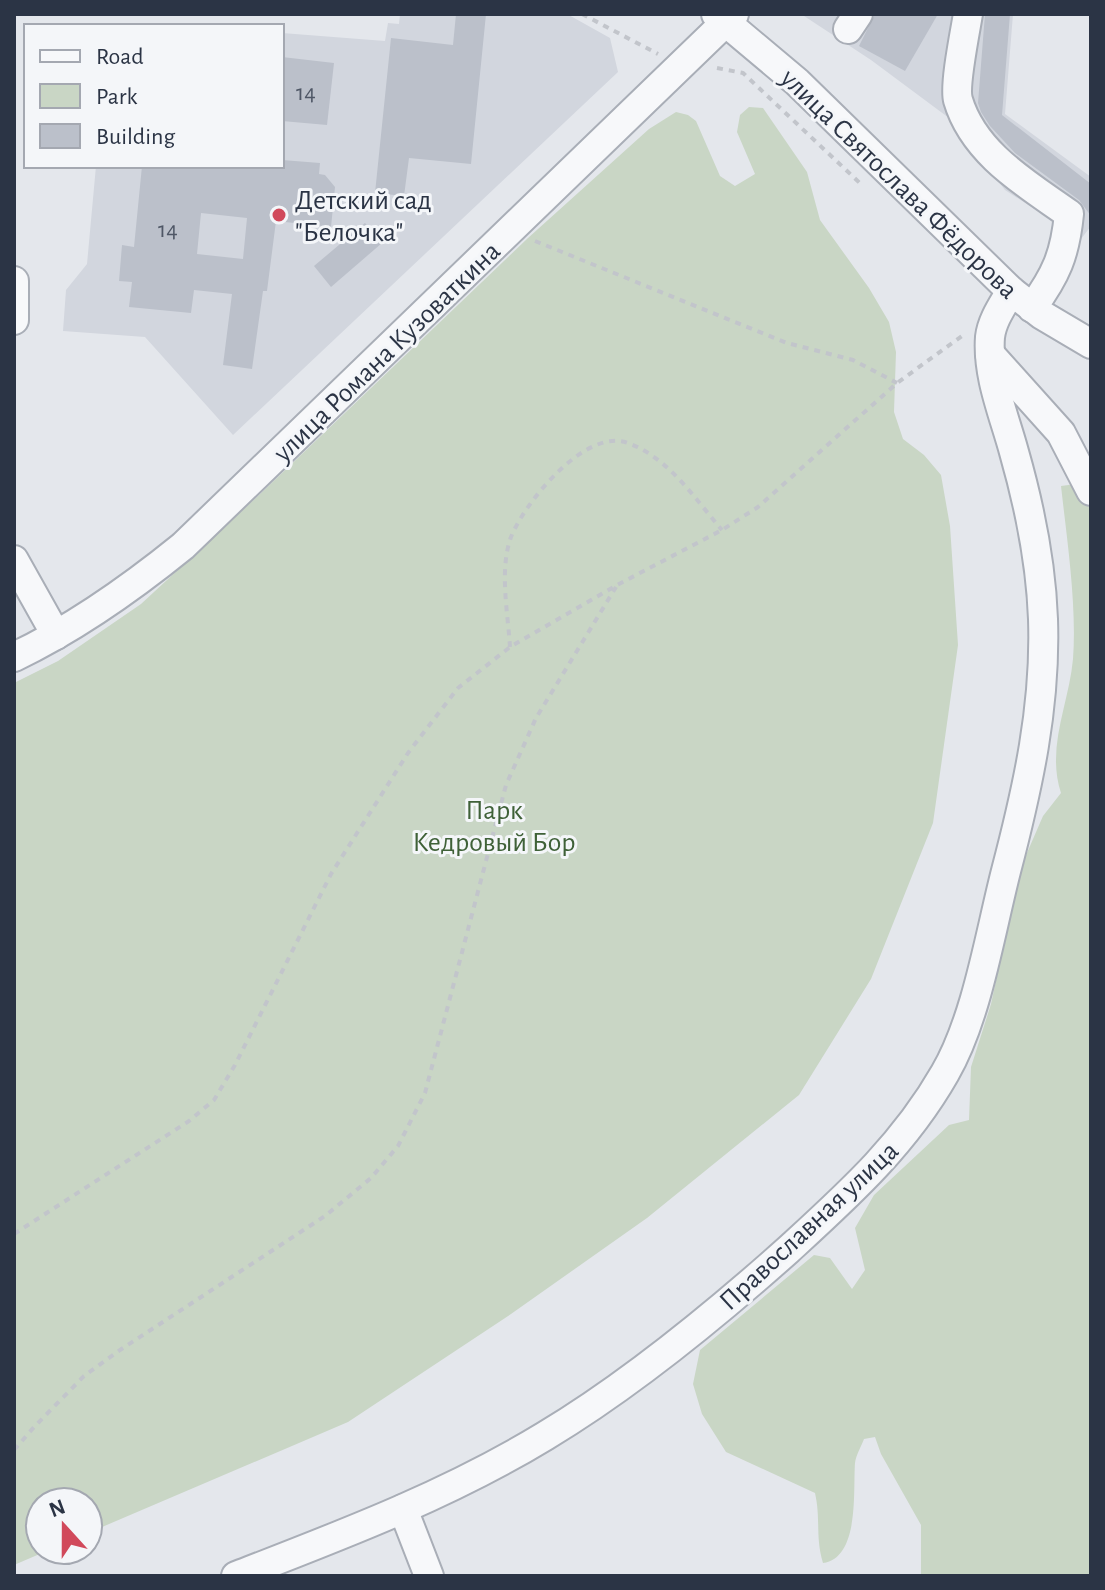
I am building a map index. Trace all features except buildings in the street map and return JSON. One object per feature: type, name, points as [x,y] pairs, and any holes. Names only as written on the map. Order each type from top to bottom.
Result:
[{"type":"street","name":"Православная улица","points":[[236,1576],[403,1509],[546,1436],[652,1362],[761,1274],[858,1186],[907,1132],[948,1070],[970,1016],[1030,778],[1044,657],[1040,571],[1032,519],[996,388],[990,354],[990,331],[1059,266],[1069,214],[1003,167],[976,136],[957,98],[968,14]]},
{"type":"street","name":"улица Романа Кузоваткина","points":[[14,657],[56,635],[138,582],[183,546],[686,62],[725,16]]},
{"type":"street","name":"улица Святослава Фёдорова","points":[[725,16],[1021,299],[1091,344]]},
{"type":"street","points":[[14,281],[14,320]]},
{"type":"street","points":[[990,354],[1061,433],[1091,491]]},
{"type":"street","points":[[14,560],[56,635]]},
{"type":"street","points":[[403,1509],[429,1576]]},
{"type":"path","points":[[582,14],[663,56],[743,73],[870,193]]},
{"type":"path","points":[[528,238],[787,343],[853,360],[897,383]]},
{"type":"path","points":[[14,1234],[189,1121],[214,1100],[235,1065],[331,874],[408,753],[458,688],[510,647],[758,507],[897,383],[962,336]]},
{"type":"path","points":[[510,647],[506,563],[511,536],[530,504],[552,477],[585,449],[603,442],[624,441],[644,450],[672,472],[722,530]]},
{"type":"path","points":[[14,1450],[84,1376],[325,1216],[371,1178],[398,1146],[425,1093],[506,785],[536,718],[617,585]]},
{"type":"shaded area","name":"Детский сад \"Белочка\"","points":[[400,14],[567,14],[610,38],[618,72],[233,435],[145,337],[63,331],[66,290],[87,264],[96,168],[284,168],[284,33],[385,41],[388,23],[399,24]]},
{"type":"shaded area","points":[[801,14],[1013,14],[1005,114],[1091,177],[1091,226],[1081,239],[1005,190],[949,118],[871,60]]},
{"type":"green space","name":"Парк Кедровый Бор","points":[[749,107],[763,108],[807,172],[820,220],[869,288],[889,322],[896,352],[894,412],[903,439],[924,455],[941,475],[950,526],[958,645],[933,823],[871,979],[799,1095],[647,1218],[511,1314],[348,1422],[104,1526],[104,1486],[24,1486],[24,1561],[14,1565],[14,683],[58,661],[141,604],[528,238],[649,129],[676,112],[688,115],[696,121],[720,176],[735,186],[755,174],[737,132],[740,115]]},
{"type":"green space","points":[[1076,484],[1091,511],[1091,1576],[921,1576],[921,1525],[881,1454],[875,1437],[864,1439],[856,1460],[849,1536],[835,1558],[823,1563],[815,1493],[726,1452],[702,1414],[693,1384],[700,1350],[814,1255],[830,1258],[852,1289],[865,1270],[855,1228],[874,1195],[949,1125],[969,1120],[971,1067],[991,1004],[1020,869],[1043,816],[1061,793],[1057,776],[1057,742],[1071,676],[1074,617],[1061,486]]},
{"type":"place","name":"Детский сад \"Белочка\"","points":[[279,215]]}]
